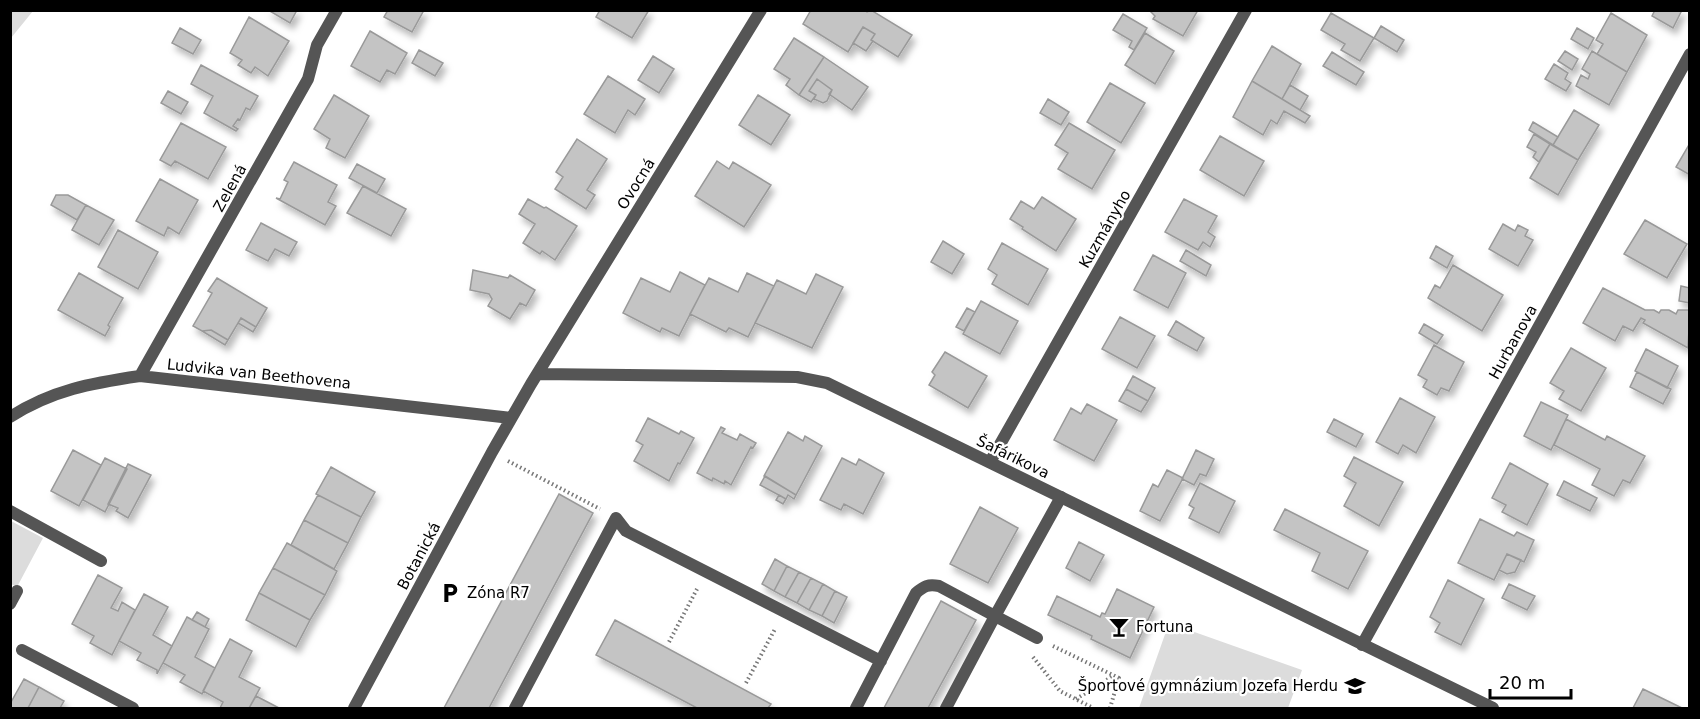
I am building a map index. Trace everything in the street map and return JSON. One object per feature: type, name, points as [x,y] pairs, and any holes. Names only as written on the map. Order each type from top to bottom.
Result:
[{"type":"street","name":"Zelená","points":[[140,376],[308,79],[317,45],[336,10]]},
{"type":"street","name":"Ovocná","points":[[537,374],[761,10]]},
{"type":"street","name":"Kuzmányho","points":[[990,462],[1246,10]]},
{"type":"street","name":"Hurbanova","points":[[1362,645],[1689,54]]},
{"type":"street","points":[[511,418],[537,374]]},
{"type":"street","name":"Šafárikova","points":[[537,374],[797,377],[827,383],[1493,708]]},
{"type":"street","name":"Ludvika van Beethovena","points":[[10,417],[29,405],[60,392],[93,382],[140,376],[511,418]]},
{"type":"street","name":"Botanická","points":[[354,708],[511,418]]},
{"type":"street","points":[[946,708],[994,616],[1025,570],[1061,497]]},
{"type":"street","points":[[10,511],[101,561]]},
{"type":"street","points":[[515,708],[616,518],[626,531],[881,661]]},
{"type":"street","points":[[856,708],[916,593],[924,586],[939,586],[1037,638]]},
{"type":"street","points":[[10,604],[17,591]]},
{"type":"street","points":[[22,650],[133,708]]},
{"type":"path","points":[[492,452],[616,518]]},
{"type":"path","points":[[669,642],[706,572]]},
{"type":"path","points":[[746,684],[784,612]]},
{"type":"path","points":[[1093,708],[1060,691],[1030,652],[1037,638],[1119,678],[1110,708]]},
{"type":"path","points":[[1076,699],[1114,676]]},
{"type":"shaded area","points":[[10,11],[33,11],[11,38]]},
{"type":"shaded area","points":[[11,521],[43,538],[17,587],[11,584]]},
{"type":"shaded area","points":[[1169,623],[1302,670],[1288,708],[1139,708]]},
{"type":"building","points":[[268,10],[297,10],[290,23]]},
{"type":"building","points":[[388,10],[424,10],[412,32],[384,17]]},
{"type":"building","points":[[600,10],[649,10],[632,38],[596,17]]},
{"type":"building","points":[[811,10],[864,10],[867,12],[871,10],[912,35],[898,57],[871,40],[875,34],[863,27],[848,52],[803,24]]},
{"type":"building","points":[[1149,10],[1198,10],[1183,36],[1153,19],[1155,16]]},
{"type":"building","points":[[1655,10],[1682,10],[1673,28],[1652,16]]},
{"type":"building","points":[[1331,13],[1374,38],[1360,61],[1341,50],[1345,44],[1321,30]]},
{"type":"building","points":[[1611,13],[1647,35],[1627,72],[1597,54],[1603,44],[1596,40]]},
{"type":"building","points":[[1123,14],[1147,28],[1134,50],[1129,47],[1132,41],[1113,30]]},
{"type":"building","points":[[249,17],[289,41],[268,76],[255,67],[251,73],[238,65],[242,60],[230,53]]},
{"type":"building","points":[[1381,26],[1404,40],[1397,52],[1374,38]]},
{"type":"building","points":[[863,27],[875,34],[866,51],[853,43]]},
{"type":"building","points":[[180,28],[201,40],[193,54],[172,43]]},
{"type":"building","points":[[1577,28],[1594,38],[1588,49],[1571,39]]},
{"type":"building","points":[[370,31],[407,53],[395,74],[387,70],[380,82],[351,66]]},
{"type":"building","points":[[1145,33],[1174,51],[1155,84],[1125,65]]},
{"type":"building","points":[[794,38],[824,57],[799,95],[786,85],[790,79],[774,69]]},
{"type":"building","points":[[1272,46],[1301,64],[1282,99],[1252,81]]},
{"type":"building","points":[[419,50],[443,63],[435,76],[412,63]]},
{"type":"building","points":[[1565,51],[1578,59],[1572,70],[1558,61]]},
{"type":"building","points":[[1592,51],[1627,72],[1609,105],[1576,86],[1581,75],[1588,79],[1590,74],[1582,69]]},
{"type":"building","points":[[1332,52],[1364,72],[1356,85],[1323,66]]},
{"type":"building","points":[[653,56],[674,69],[659,93],[638,80]]},
{"type":"building","points":[[824,57],[868,87],[852,110],[829,94],[832,90],[817,79],[809,91],[816,95],[811,102],[799,95]]},
{"type":"building","points":[[1554,64],[1568,73],[1565,79],[1571,83],[1566,91],[1545,79]]},
{"type":"building","points":[[201,65],[258,96],[250,110],[246,108],[240,120],[238,119],[233,126],[238,129],[236,131],[204,113],[213,96],[191,84]]},
{"type":"building","points":[[608,76],[645,99],[635,115],[628,110],[615,133],[584,114]]},
{"type":"building","points":[[817,79],[832,90],[827,101],[823,103],[814,99],[816,95],[809,91]]},
{"type":"building","points":[[1252,81],[1310,116],[1305,123],[1284,111],[1277,124],[1271,120],[1263,135],[1233,117]]},
{"type":"building","points":[[1110,83],[1145,103],[1121,143],[1087,122]]},
{"type":"building","points":[[1290,85],[1308,96],[1300,110],[1282,99]]},
{"type":"building","points":[[168,91],[188,102],[181,114],[161,103]]},
{"type":"building","points":[[334,95],[369,116],[345,158],[326,148],[330,139],[314,129]]},
{"type":"building","points":[[758,95],[790,115],[771,145],[739,125]]},
{"type":"building","points":[[1048,99],[1069,112],[1061,125],[1040,113]]},
{"type":"building","points":[[1574,110],[1599,125],[1578,160],[1553,145]]},
{"type":"building","points":[[1533,122],[1558,137],[1553,145],[1529,130]]},
{"type":"building","points":[[181,123],[226,147],[208,179],[175,161],[171,166],[160,160]]},
{"type":"building","points":[[1069,123],[1115,150],[1092,189],[1058,169],[1068,153],[1055,145]]},
{"type":"building","points":[[1534,134],[1550,144],[1539,162],[1533,157],[1536,152],[1527,147]]},
{"type":"building","points":[[1220,136],[1264,161],[1244,196],[1200,170]]},
{"type":"building","points":[[577,139],[607,159],[587,190],[595,195],[586,209],[555,189],[563,177],[556,172]]},
{"type":"building","points":[[1690,143],[1690,175],[1676,167]]},
{"type":"building","points":[[1550,144],[1578,160],[1558,195],[1530,178]]},
{"type":"building","points":[[717,161],[729,169],[733,162],[771,185],[744,227],[695,196]]},
{"type":"building","points":[[294,162],[337,185],[328,202],[336,206],[325,225],[276,198],[280,199],[288,182],[284,180]]},
{"type":"building","points":[[357,164],[385,179],[377,193],[349,178]]},
{"type":"building","points":[[160,179],[198,200],[179,234],[168,227],[164,236],[136,221]]},
{"type":"building","points":[[363,186],[406,209],[391,236],[347,213]]},
{"type":"building","points":[[56,195],[68,195],[86,205],[77,220],[51,205]]},
{"type":"building","points":[[1042,197],[1076,219],[1056,251],[1010,219],[1021,201],[1034,209]]},
{"type":"building","points":[[528,199],[577,226],[555,260],[542,251],[540,254],[523,243],[535,224],[519,214]]},
{"type":"building","points":[[1184,199],[1217,216],[1208,232],[1215,237],[1210,247],[1203,242],[1198,250],[1165,232]]},
{"type":"building","points":[[86,205],[114,220],[99,245],[72,230]]},
{"type":"building","points":[[1645,220],[1687,244],[1667,278],[1624,254]]},
{"type":"building","points":[[261,223],[297,242],[289,256],[275,249],[268,261],[246,250]]},
{"type":"building","points":[[1503,224],[1515,231],[1518,225],[1528,230],[1525,236],[1533,240],[1518,266],[1489,249]]},
{"type":"building","points":[[118,230],[158,252],[138,289],[98,267]]},
{"type":"building","points":[[943,241],[964,254],[952,274],[931,262]]},
{"type":"building","points":[[1002,243],[1048,269],[1028,305],[992,284],[997,275],[988,269]]},
{"type":"building","points":[[1436,246],[1453,256],[1447,268],[1430,258]]},
{"type":"building","points":[[1186,250],[1211,265],[1206,276],[1180,261]]},
{"type":"building","points":[[1153,255],[1186,273],[1168,308],[1134,290]]},
{"type":"building","points":[[1453,265],[1503,295],[1482,331],[1428,298],[1435,285],[1440,288]]},
{"type":"building","points":[[473,270],[508,278],[510,275],[535,290],[526,306],[520,303],[510,319],[488,306],[492,299],[489,294],[470,290]]},
{"type":"building","points":[[680,272],[705,285],[679,336],[662,328],[660,332],[623,313],[641,278],[670,292]]},
{"type":"building","points":[[79,273],[123,298],[108,325],[110,327],[105,336],[58,310]]},
{"type":"building","points":[[747,273],[774,286],[748,337],[729,328],[726,332],[690,314],[709,278],[738,292]]},
{"type":"building","points":[[816,274],[843,287],[812,348],[755,323],[777,280],[806,294]]},
{"type":"building","points":[[217,278],[267,308],[256,327],[241,318],[228,340],[211,330],[202,331],[193,326],[212,293],[208,291]]},
{"type":"building","points":[[1681,286],[1690,288],[1690,303],[1679,301]]},
{"type":"building","points":[[1603,288],[1645,310],[1654,310],[1659,313],[1661,310],[1669,310],[1676,314],[1678,310],[1690,310],[1688,348],[1643,323],[1645,320],[1641,318],[1633,331],[1623,326],[1615,341],[1583,323]]},
{"type":"building","points":[[981,301],[1018,321],[1000,354],[963,334]]},
{"type":"building","points":[[967,308],[975,312],[964,331],[956,327]]},
{"type":"building","points":[[1120,317],[1155,336],[1137,368],[1102,349]]},
{"type":"building","points":[[241,318],[256,327],[253,332],[238,323]]},
{"type":"building","points":[[1176,321],[1204,338],[1197,351],[1168,335]]},
{"type":"building","points":[[1424,324],[1443,335],[1437,344],[1419,333]]},
{"type":"building","points":[[211,330],[228,340],[225,345],[202,331]]},
{"type":"building","points":[[1434,345],[1464,362],[1449,391],[1441,388],[1437,395],[1423,387],[1427,380],[1418,375]]},
{"type":"building","points":[[1571,348],[1606,368],[1581,411],[1559,399],[1564,391],[1550,383]]},
{"type":"building","points":[[1646,349],[1678,366],[1667,388],[1635,371]]},
{"type":"building","points":[[945,352],[987,376],[968,408],[929,385],[935,375],[932,372]]},
{"type":"building","points":[[1637,372],[1671,389],[1663,404],[1630,387]]},
{"type":"building","points":[[1133,376],[1155,388],[1148,401],[1126,389]]},
{"type":"building","points":[[1126,389],[1148,401],[1141,412],[1119,401]]},
{"type":"building","points":[[1400,398],[1435,417],[1416,453],[1403,445],[1398,454],[1376,442]]},
{"type":"building","points":[[1541,402],[1568,415],[1551,450],[1524,436]]},
{"type":"building","points":[[1087,404],[1117,420],[1094,461],[1054,440],[1071,408],[1081,414]]},
{"type":"building","points":[[648,418],[679,434],[681,431],[694,438],[669,481],[634,461],[643,445],[636,441]]},
{"type":"building","points":[[1334,419],[1363,434],[1356,447],[1327,432]]},
{"type":"building","points":[[1566,419],[1605,440],[1607,436],[1645,456],[1630,483],[1623,480],[1614,496],[1592,485],[1600,469],[1554,445]]},
{"type":"building","points":[[721,427],[725,429],[722,433],[737,440],[740,434],[756,443],[753,448],[751,447],[731,485],[713,478],[712,481],[697,473]]},
{"type":"building","points":[[788,432],[803,441],[805,436],[822,446],[796,495],[764,476]]},
{"type":"building","points":[[73,450],[101,465],[79,506],[51,491]]},
{"type":"building","points":[[1196,450],[1214,459],[1206,476],[1200,474],[1194,485],[1182,479]]},
{"type":"building","points":[[1354,457],[1403,482],[1379,526],[1344,506],[1356,483],[1344,476]]},
{"type":"building","points":[[105,458],[127,469],[105,512],[83,500]]},
{"type":"building","points":[[842,458],[856,465],[859,459],[884,473],[863,514],[844,504],[841,510],[820,500]]},
{"type":"building","points":[[1510,463],[1548,484],[1527,525],[1502,512],[1506,505],[1492,498]]},
{"type":"building","points":[[128,464],[151,475],[128,518],[116,511],[118,508],[108,504]]},
{"type":"building","points":[[331,467],[375,492],[361,517],[316,494]]},
{"type":"building","points":[[1167,470],[1183,478],[1160,521],[1140,511],[1153,484],[1158,487]]},
{"type":"building","points":[[765,476],[796,495],[794,499],[788,495],[786,499],[760,485]]},
{"type":"building","points":[[1564,481],[1597,498],[1590,511],[1557,495]]},
{"type":"building","points":[[1200,483],[1235,501],[1219,533],[1189,518],[1194,508],[1189,505]]},
{"type":"building","points":[[559,494],[593,513],[489,708],[444,708]]},
{"type":"building","points":[[318,495],[361,517],[348,543],[304,520]]},
{"type":"building","points":[[779,495],[786,499],[783,504],[776,500]]},
{"type":"building","points":[[980,507],[1018,528],[988,583],[950,564]]},
{"type":"building","points":[[1285,509],[1368,551],[1348,589],[1312,571],[1320,553],[1274,530]]},
{"type":"building","points":[[1480,519],[1514,536],[1517,532],[1534,540],[1524,562],[1507,554],[1494,580],[1458,563]]},
{"type":"building","points":[[304,520],[348,543],[334,569],[291,545]]},
{"type":"building","points":[[1079,542],[1104,555],[1090,581],[1066,568]]},
{"type":"building","points":[[287,543],[337,571],[325,595],[273,568]]},
{"type":"building","points":[[1507,554],[1521,560],[1515,572],[1507,574],[1499,570]]},
{"type":"building","points":[[775,559],[787,566],[774,591],[762,584]]},
{"type":"building","points":[[787,566],[799,572],[785,597],[774,591]]},
{"type":"building","points":[[273,568],[325,595],[310,620],[259,593]]},
{"type":"building","points":[[799,572],[811,578],[797,603],[785,597]]},
{"type":"building","points":[[98,575],[122,588],[111,608],[118,611],[122,602],[135,610],[112,655],[90,643],[94,636],[72,624]]},
{"type":"building","points":[[811,578],[823,584],[809,610],[797,603]]},
{"type":"building","points":[[1448,580],[1484,599],[1461,645],[1435,632],[1440,623],[1430,617]]},
{"type":"building","points":[[823,584],[835,591],[822,616],[809,610]]},
{"type":"building","points":[[1509,584],[1535,596],[1527,610],[1502,598]]},
{"type":"building","points":[[1117,589],[1154,607],[1130,658],[1091,639],[1092,636],[1048,615],[1057,596],[1100,617],[1102,613],[1105,614]]},
{"type":"building","points":[[835,591],[847,597],[834,623],[822,616]]},
{"type":"building","points":[[259,593],[310,620],[296,647],[246,620]]},
{"type":"building","points":[[144,594],[168,607],[153,635],[172,646],[157,674],[157,670],[137,660],[141,653],[119,641]]},
{"type":"building","points":[[941,601],[976,620],[928,708],[884,708]]},
{"type":"building","points":[[197,612],[209,619],[205,627],[192,620]]},
{"type":"building","points":[[187,617],[209,629],[195,657],[215,668],[202,694],[180,682],[185,675],[163,663]]},
{"type":"building","points":[[615,620],[771,704],[768,708],[697,708],[596,655]]},
{"type":"building","points":[[230,639],[252,651],[239,677],[260,688],[249,708],[220,708],[223,702],[203,691]]},
{"type":"building","points":[[24,679],[39,687],[28,708],[10,708],[10,704]]},
{"type":"building","points":[[39,687],[64,701],[60,708],[28,708]]},
{"type":"building","points":[[1643,689],[1682,708],[1633,708]]},
{"type":"building","points":[[256,696],[279,708],[249,708]]},
{"type":"place","name":"Zóna R7","points":[[450,593]]},
{"type":"place","name":"Fortuna","points":[[1119,627]]},
{"type":"place","name":"Športové gymnázium Jozefa Herdu","points":[[1355,686]]}]
